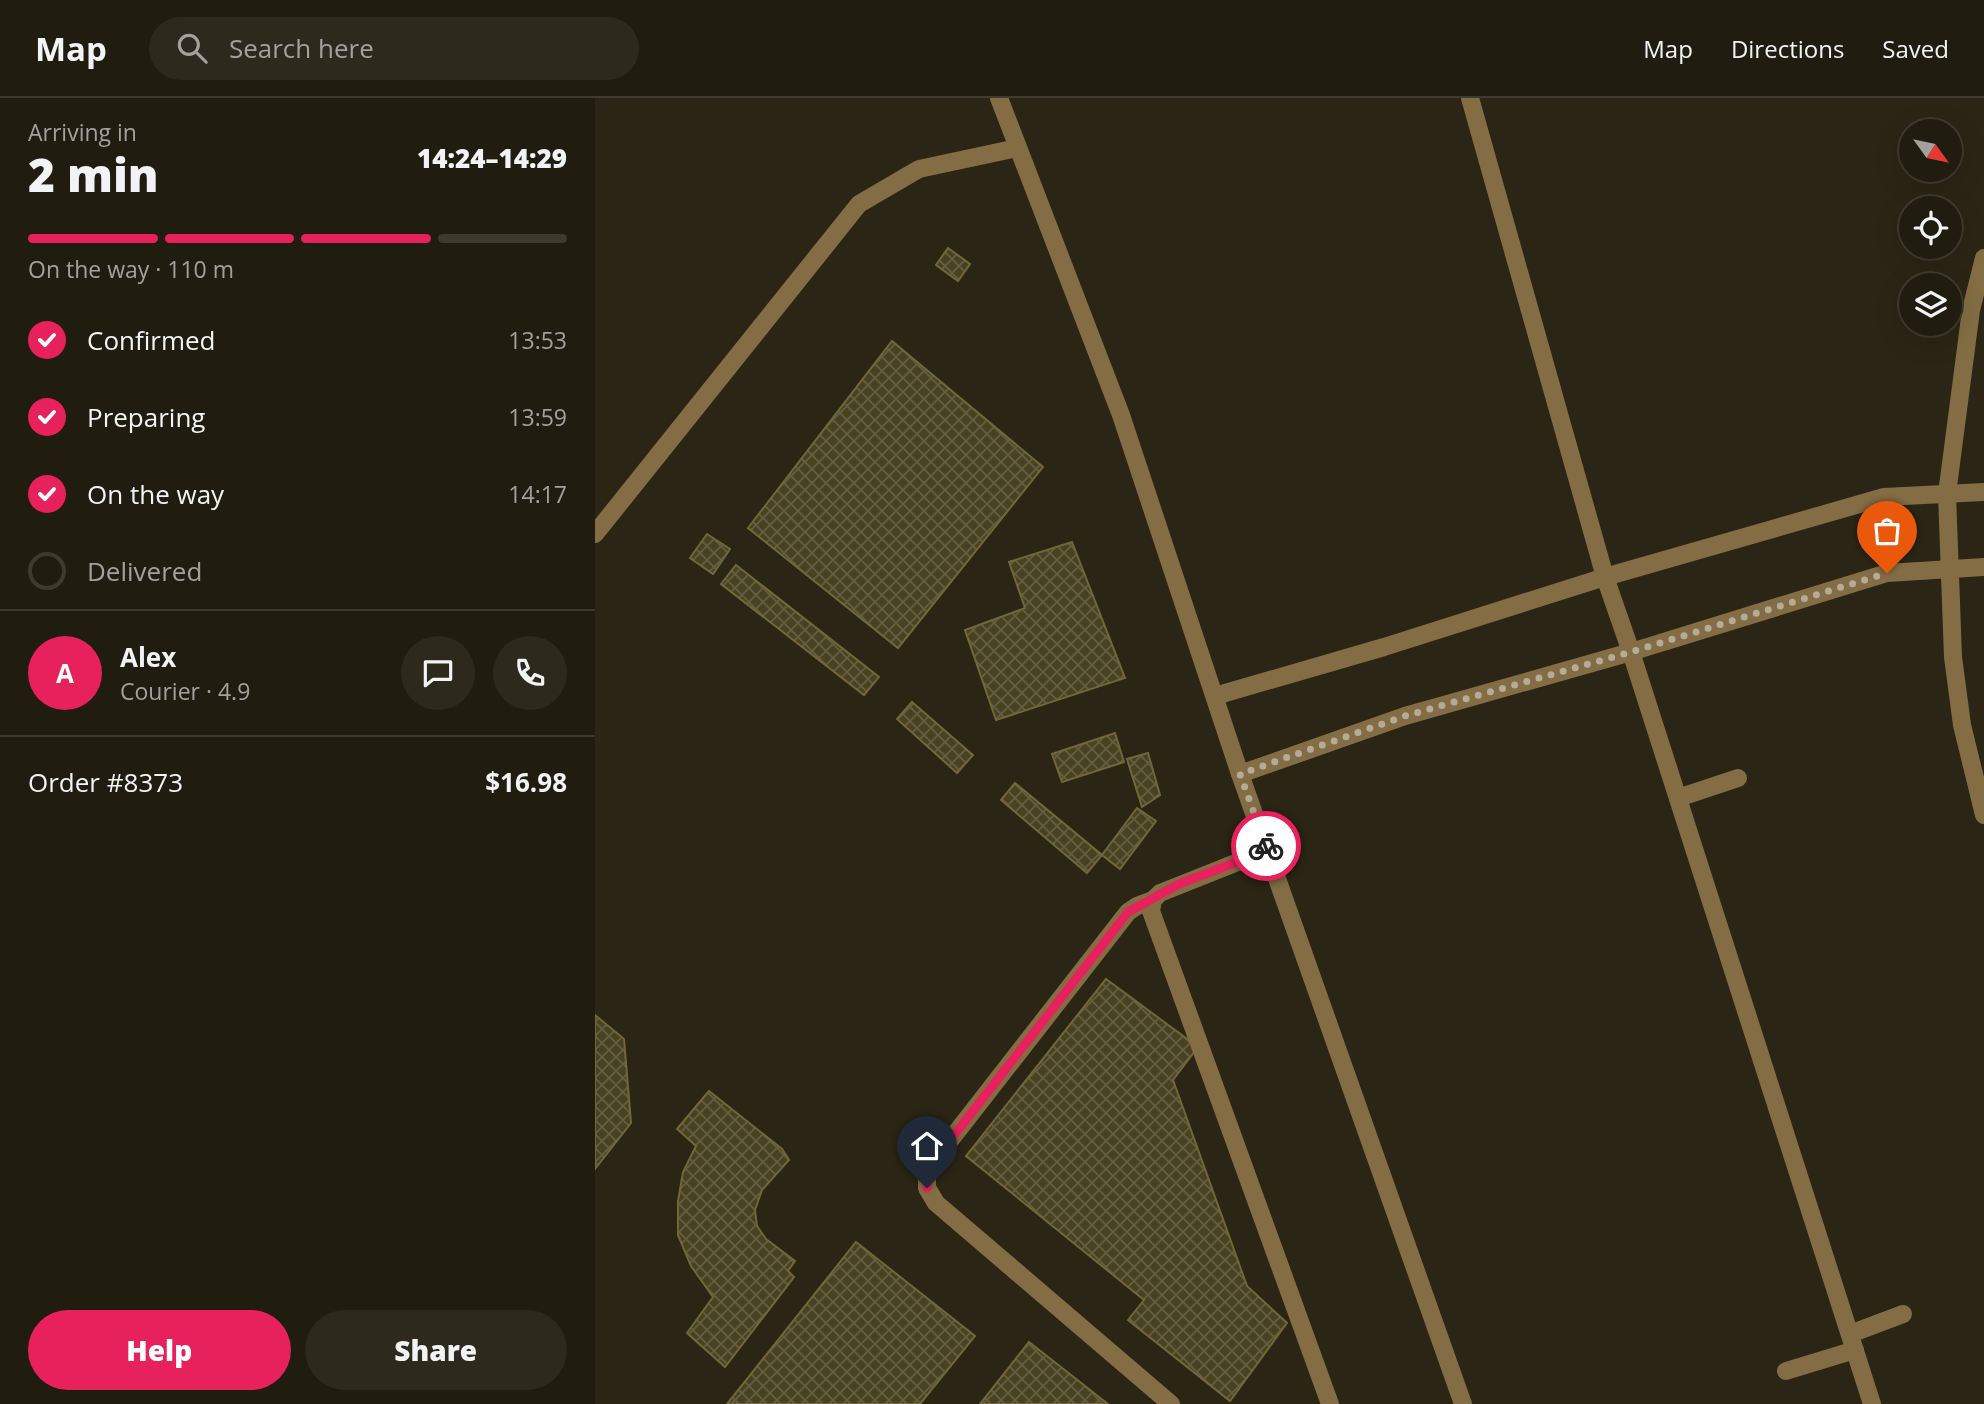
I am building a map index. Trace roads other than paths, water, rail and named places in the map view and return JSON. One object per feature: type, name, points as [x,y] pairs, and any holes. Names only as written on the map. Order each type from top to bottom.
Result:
[{"type":"street","points":[[999,98],[1121,415],[1240,774],[1463,1404]]},
{"type":"street","points":[[1470,98],[1605,578],[1872,1404]]},
{"type":"street","points":[[595,534],[859,204],[919,169],[1017,148]]},
{"type":"street","points":[[1984,258],[1971,310],[1947,494],[1953,657],[1961,711],[1984,815]]},
{"type":"street","points":[[1215,696],[1884,497],[1984,492]]},
{"type":"street","points":[[1240,774],[1405,716],[1631,652],[1887,573],[1984,567]]},
{"type":"street","points":[[1678,798],[1738,778]]},
{"type":"street","points":[[1171,1404],[936,1203],[927,1188],[927,1170],[1128,912],[1179,884],[1268,850]]},
{"type":"street","points":[[1153,900],[1151,911],[1330,1404]]},
{"type":"street","points":[[1786,1371],[1852,1342],[1903,1314]]}]
